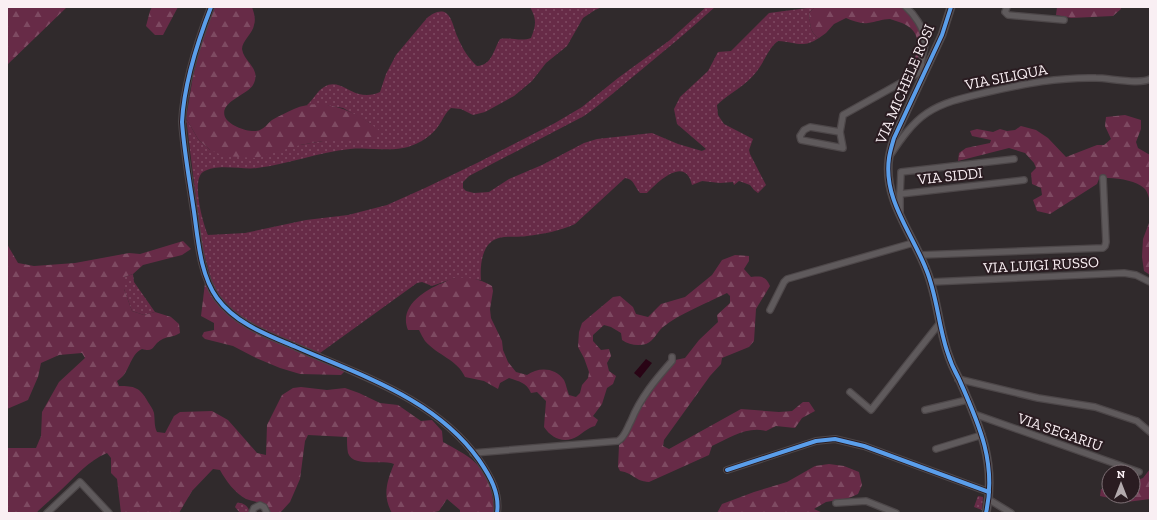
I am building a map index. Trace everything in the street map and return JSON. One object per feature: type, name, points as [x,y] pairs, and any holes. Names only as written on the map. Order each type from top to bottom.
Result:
[{"type":"street","points":[[211,7],[190,74],[182,108],[182,122],[202,259],[208,282],[214,293],[230,312],[256,329],[381,384],[425,408],[439,418],[473,453],[487,474],[496,493],[498,503],[497,513]]},
{"type":"street","points":[[840,132],[810,127],[804,130],[800,136],[801,140],[843,148],[840,132],[844,115],[923,72],[921,67],[925,44],[924,35],[920,26],[906,7]]},
{"type":"street","name":"VIA MICHELE ROSI","points":[[951,7],[942,35],[923,72],[894,138],[889,156],[888,170],[890,185],[900,216],[920,255],[931,282],[939,324],[947,351],[982,434],[988,460],[989,495],[986,513]]},
{"type":"street","points":[[1007,7],[1005,12],[1008,15],[1064,20]]},
{"type":"street","name":"VIA SILIQUA","points":[[889,156],[908,131],[920,119],[932,110],[954,100],[1017,85],[1055,79],[1097,78],[1141,82],[1150,79]]},
{"type":"street","points":[[900,194],[901,172],[1014,159]]},
{"type":"street","points":[[920,255],[1102,248],[1105,246],[1106,242],[1103,178]]},
{"type":"street","name":"VIA SIDDI","points":[[900,216],[900,194],[1024,180]]},
{"type":"street","points":[[770,310],[786,280],[913,243]]},
{"type":"street","name":"VIA LUIGI RUSSO","points":[[931,282],[1124,273],[1134,274],[1150,282]]},
{"type":"street","points":[[850,392],[872,410],[939,324]]},
{"type":"street","points":[[473,453],[618,441],[624,436],[633,415],[648,391],[672,361],[672,357]]},
{"type":"street","points":[[958,379],[1038,398],[1095,407],[1137,421],[1150,432]]},
{"type":"street","points":[[925,410],[968,400]]},
{"type":"street","name":"VIA SEGARIU","points":[[974,414],[1116,464]]},
{"type":"street","points":[[936,449],[982,434]]},
{"type":"street","points":[[727,470],[816,441],[835,439],[864,446],[989,495],[998,505],[1011,513]]},
{"type":"street","points":[[47,513],[80,482],[109,513]]},
{"type":"street","points":[[836,503],[866,501],[896,513]]},
{"type":"street","points":[[252,513],[254,508],[260,505],[264,507],[267,513]]},
{"type":"street","points":[[998,505],[998,512]]},
{"type":"green space","points":[[7,7],[67,7],[7,65]]},
{"type":"green space","points":[[152,7],[178,7],[163,35],[155,35],[146,26]]},
{"type":"green space","points":[[215,7],[252,7],[255,23],[252,31],[242,46],[242,49],[243,54],[254,70],[255,79],[250,89],[234,99],[226,107],[224,112],[227,120],[235,126],[246,130],[256,131],[263,128],[272,120],[294,109],[305,105],[317,104],[340,108],[362,118],[381,132],[371,141],[323,141],[300,145],[256,158],[224,156],[210,150],[198,139],[186,118],[193,76],[204,33]]},
{"type":"green space","points":[[530,7],[602,7],[583,18],[567,46],[546,63],[532,81],[514,96],[485,112],[473,115],[461,109],[451,108],[433,133],[425,139],[408,147],[394,149],[350,149],[257,168],[222,167],[209,169],[203,172],[198,184],[198,193],[203,222],[208,235],[245,233],[306,220],[348,215],[387,205],[425,188],[555,123],[582,107],[618,78],[670,40],[706,7],[715,7],[640,71],[584,116],[469,176],[463,182],[463,188],[466,191],[474,193],[489,192],[509,179],[542,165],[584,143],[597,139],[652,133],[678,144],[702,151],[706,149],[677,124],[674,109],[680,97],[708,71],[718,52],[731,51],[769,13],[815,7],[809,13],[810,23],[813,33],[819,38],[804,44],[778,41],[771,48],[753,76],[717,105],[718,115],[724,124],[753,139],[749,150],[750,154],[766,185],[758,193],[750,185],[739,181],[734,185],[733,182],[720,183],[702,181],[692,185],[689,176],[684,172],[678,171],[664,178],[647,193],[640,193],[632,181],[625,178],[575,224],[551,232],[523,237],[503,237],[491,242],[483,255],[481,280],[455,278],[432,286],[422,282],[417,283],[320,353],[256,327],[241,318],[218,295],[212,282],[202,247],[186,118],[198,139],[210,150],[300,145],[323,141],[371,141],[371,124],[343,108],[325,105],[307,105],[319,91],[324,87],[333,84],[342,86],[362,95],[370,95],[380,92],[386,74],[396,55],[427,18],[439,12],[446,13],[452,21],[460,42],[471,60],[477,66],[482,65],[492,57],[500,39],[523,40],[531,38],[535,22]]},
{"type":"green space","points":[[815,7],[904,7],[917,23],[920,30],[921,42],[916,69],[913,66],[917,41],[916,36],[909,27],[890,19],[865,23],[846,18],[834,24],[819,38],[813,33],[810,23],[809,13]]},
{"type":"green space","points":[[1057,7],[1121,7],[1121,9],[1113,16],[1071,18],[1056,15]]},
{"type":"green space","points":[[1125,115],[1141,120],[1141,129],[1136,142],[1138,148],[1150,155],[1150,203],[1146,191],[1140,185],[1123,179],[1104,178],[1099,179],[1097,184],[1050,214],[1037,211],[1033,200],[1042,195],[1041,188],[1032,184],[1031,173],[1036,168],[1034,163],[1025,153],[1009,148],[958,161],[959,153],[966,148],[990,143],[991,140],[972,136],[970,131],[977,129],[993,132],[1000,129],[1007,131],[1015,130],[1021,126],[1036,130],[1048,138],[1066,157],[1097,145],[1104,145],[1111,139],[1105,126],[1106,117]]},
{"type":"green space","points":[[1150,208],[1150,275],[1144,271],[1142,257],[1143,239],[1149,223]]},
{"type":"green space","points":[[183,241],[191,249],[182,255],[143,265],[133,274],[124,277],[124,289],[132,311],[144,315],[155,312],[171,317],[179,324],[180,333],[161,340],[149,350],[142,349],[138,352],[134,356],[125,374],[117,381],[119,386],[133,387],[142,393],[154,412],[157,432],[165,433],[174,416],[180,412],[212,411],[228,420],[257,453],[266,455],[267,425],[282,395],[293,388],[301,387],[327,390],[345,388],[380,403],[398,405],[421,421],[432,420],[442,431],[443,442],[470,458],[481,469],[491,490],[494,513],[460,513],[460,510],[447,499],[439,511],[431,513],[392,513],[386,495],[389,476],[394,464],[362,462],[351,458],[348,453],[347,437],[308,435],[305,441],[300,479],[290,502],[280,513],[270,513],[265,505],[246,499],[231,486],[220,470],[213,469],[192,491],[179,513],[121,513],[117,479],[111,473],[111,458],[107,453],[100,456],[82,469],[36,513],[7,513],[7,448],[36,448],[41,436],[42,412],[59,382],[85,358],[82,353],[59,355],[41,363],[38,377],[28,400],[7,409],[7,244],[18,263],[34,266],[75,263],[129,253],[140,254]]},
{"type":"green space","points":[[735,255],[749,256],[749,261],[744,269],[751,277],[765,278],[770,286],[756,309],[754,341],[749,347],[722,358],[721,364],[710,376],[664,440],[663,446],[669,449],[741,409],[779,412],[792,411],[803,402],[809,402],[815,411],[802,418],[795,428],[776,426],[766,431],[745,431],[732,436],[712,446],[709,455],[649,482],[640,480],[628,473],[620,471],[618,467],[619,445],[624,441],[637,410],[666,368],[675,360],[685,358],[699,340],[718,322],[717,315],[730,303],[730,296],[727,293],[685,313],[670,322],[646,344],[637,345],[628,343],[622,340],[621,333],[604,325],[593,335],[593,341],[601,350],[609,349],[611,356],[607,363],[609,371],[616,376],[613,384],[607,388],[602,404],[593,416],[598,420],[595,426],[568,440],[559,439],[551,435],[544,427],[546,401],[537,392],[531,393],[525,384],[509,378],[500,383],[498,389],[484,381],[465,377],[457,366],[425,341],[419,330],[408,330],[406,321],[410,306],[422,294],[430,289],[455,278],[470,278],[479,280],[492,286],[493,291],[490,309],[491,318],[502,341],[503,350],[508,362],[516,372],[527,375],[531,372],[546,370],[556,373],[564,380],[569,395],[576,397],[580,393],[582,385],[588,378],[589,372],[578,347],[579,332],[582,323],[613,297],[620,296],[633,307],[636,314],[648,317],[661,304],[685,297],[712,275],[722,260]]},
{"type":"green space","points":[[133,274],[134,282],[155,312],[144,315],[132,311],[124,289],[124,277]]},
{"type":"green space","points":[[205,283],[208,285],[216,302],[226,311],[345,371],[341,375],[300,374],[256,358],[233,346],[205,339],[202,336],[204,332],[214,330],[214,323],[201,316]]},
{"type":"green space","points":[[829,464],[844,466],[859,472],[862,485],[858,494],[849,498],[826,502],[814,509],[823,513],[717,513],[722,504],[787,482],[815,466]]},
{"type":"green space","points":[[1150,469],[1150,499],[1141,500],[1141,479]]},
{"type":"green space","points":[[978,496],[983,497],[982,510],[974,507]]},
{"type":"green space","points":[[237,503],[245,505],[250,513],[240,513],[235,507]]},
{"type":"shaded area","points":[[646,359],[652,363],[640,378],[634,373]]},
{"type":"cycle path","points":[[211,7],[188,78],[182,122],[185,153],[200,254],[206,277],[211,288],[217,298],[233,315],[253,328],[372,379],[420,405],[442,421],[461,439],[487,472],[496,492],[498,506],[497,513]]},
{"type":"cycle path","points":[[951,7],[942,35],[894,138],[889,155],[888,173],[894,202],[930,279],[949,358],[973,412],[984,444],[988,460],[989,477],[989,495],[986,513]]},
{"type":"cycle path","points":[[727,470],[816,441],[835,439],[864,446],[989,492]]}]
